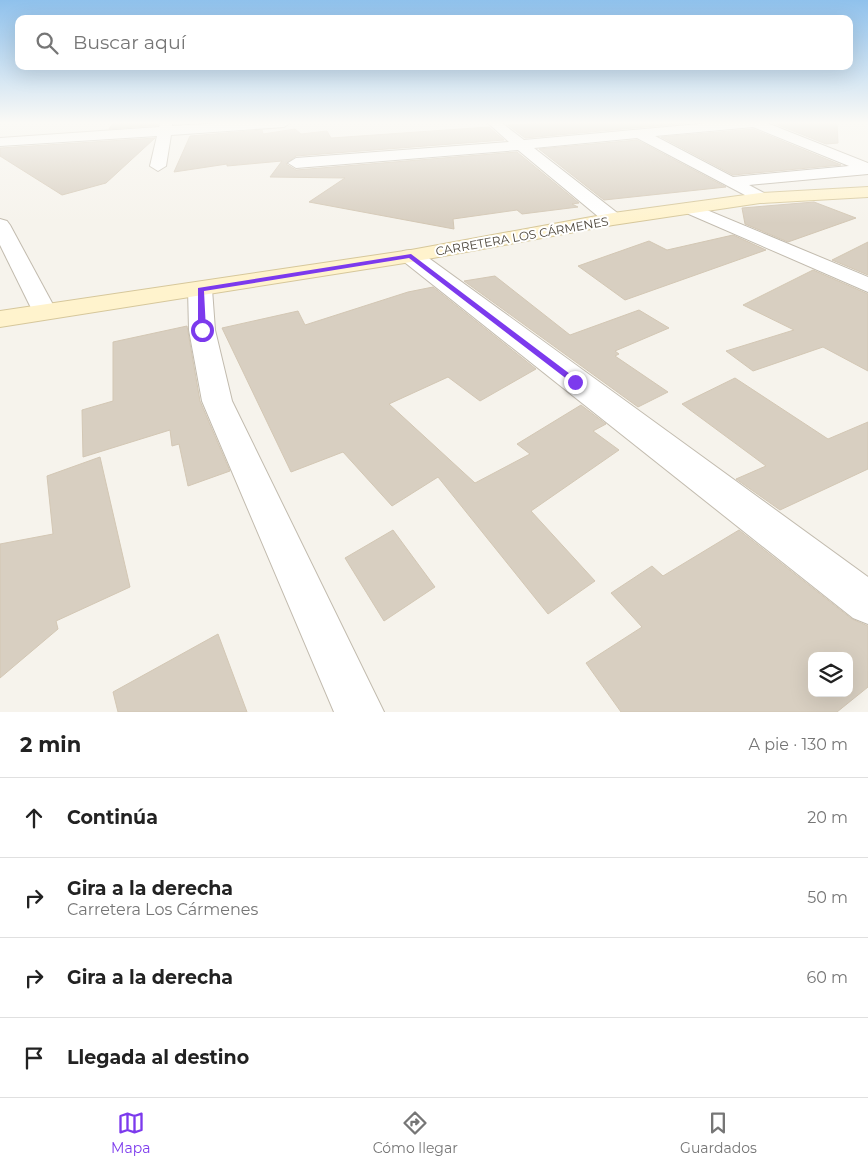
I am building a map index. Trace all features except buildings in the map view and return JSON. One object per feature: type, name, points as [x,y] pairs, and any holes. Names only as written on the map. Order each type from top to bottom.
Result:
[{"type":"main road","name":"CARRETERA LOS CÁRMENES","points":[[0,319],[411,256],[613,219],[760,198],[868,192]]},
{"type":"street","points":[[158,166],[160,156]]},
{"type":"street","points":[[296,162],[373,156]]},
{"type":"street","points":[[536,156],[613,219]]},
{"type":"street","points":[[683,156],[760,198]]},
{"type":"street","points":[[838,156],[868,168]]},
{"type":"street","points":[[731,182],[868,168]]},
{"type":"street","points":[[690,208],[868,285]]},
{"type":"street","points":[[0,225],[45,312]]},
{"type":"street","points":[[411,256],[868,603]]},
{"type":"street","points":[[200,289],[202,330],[217,401],[360,712]]},
{"type":"route","points":[[202,330],[200,289],[411,256],[575,382]]}]
